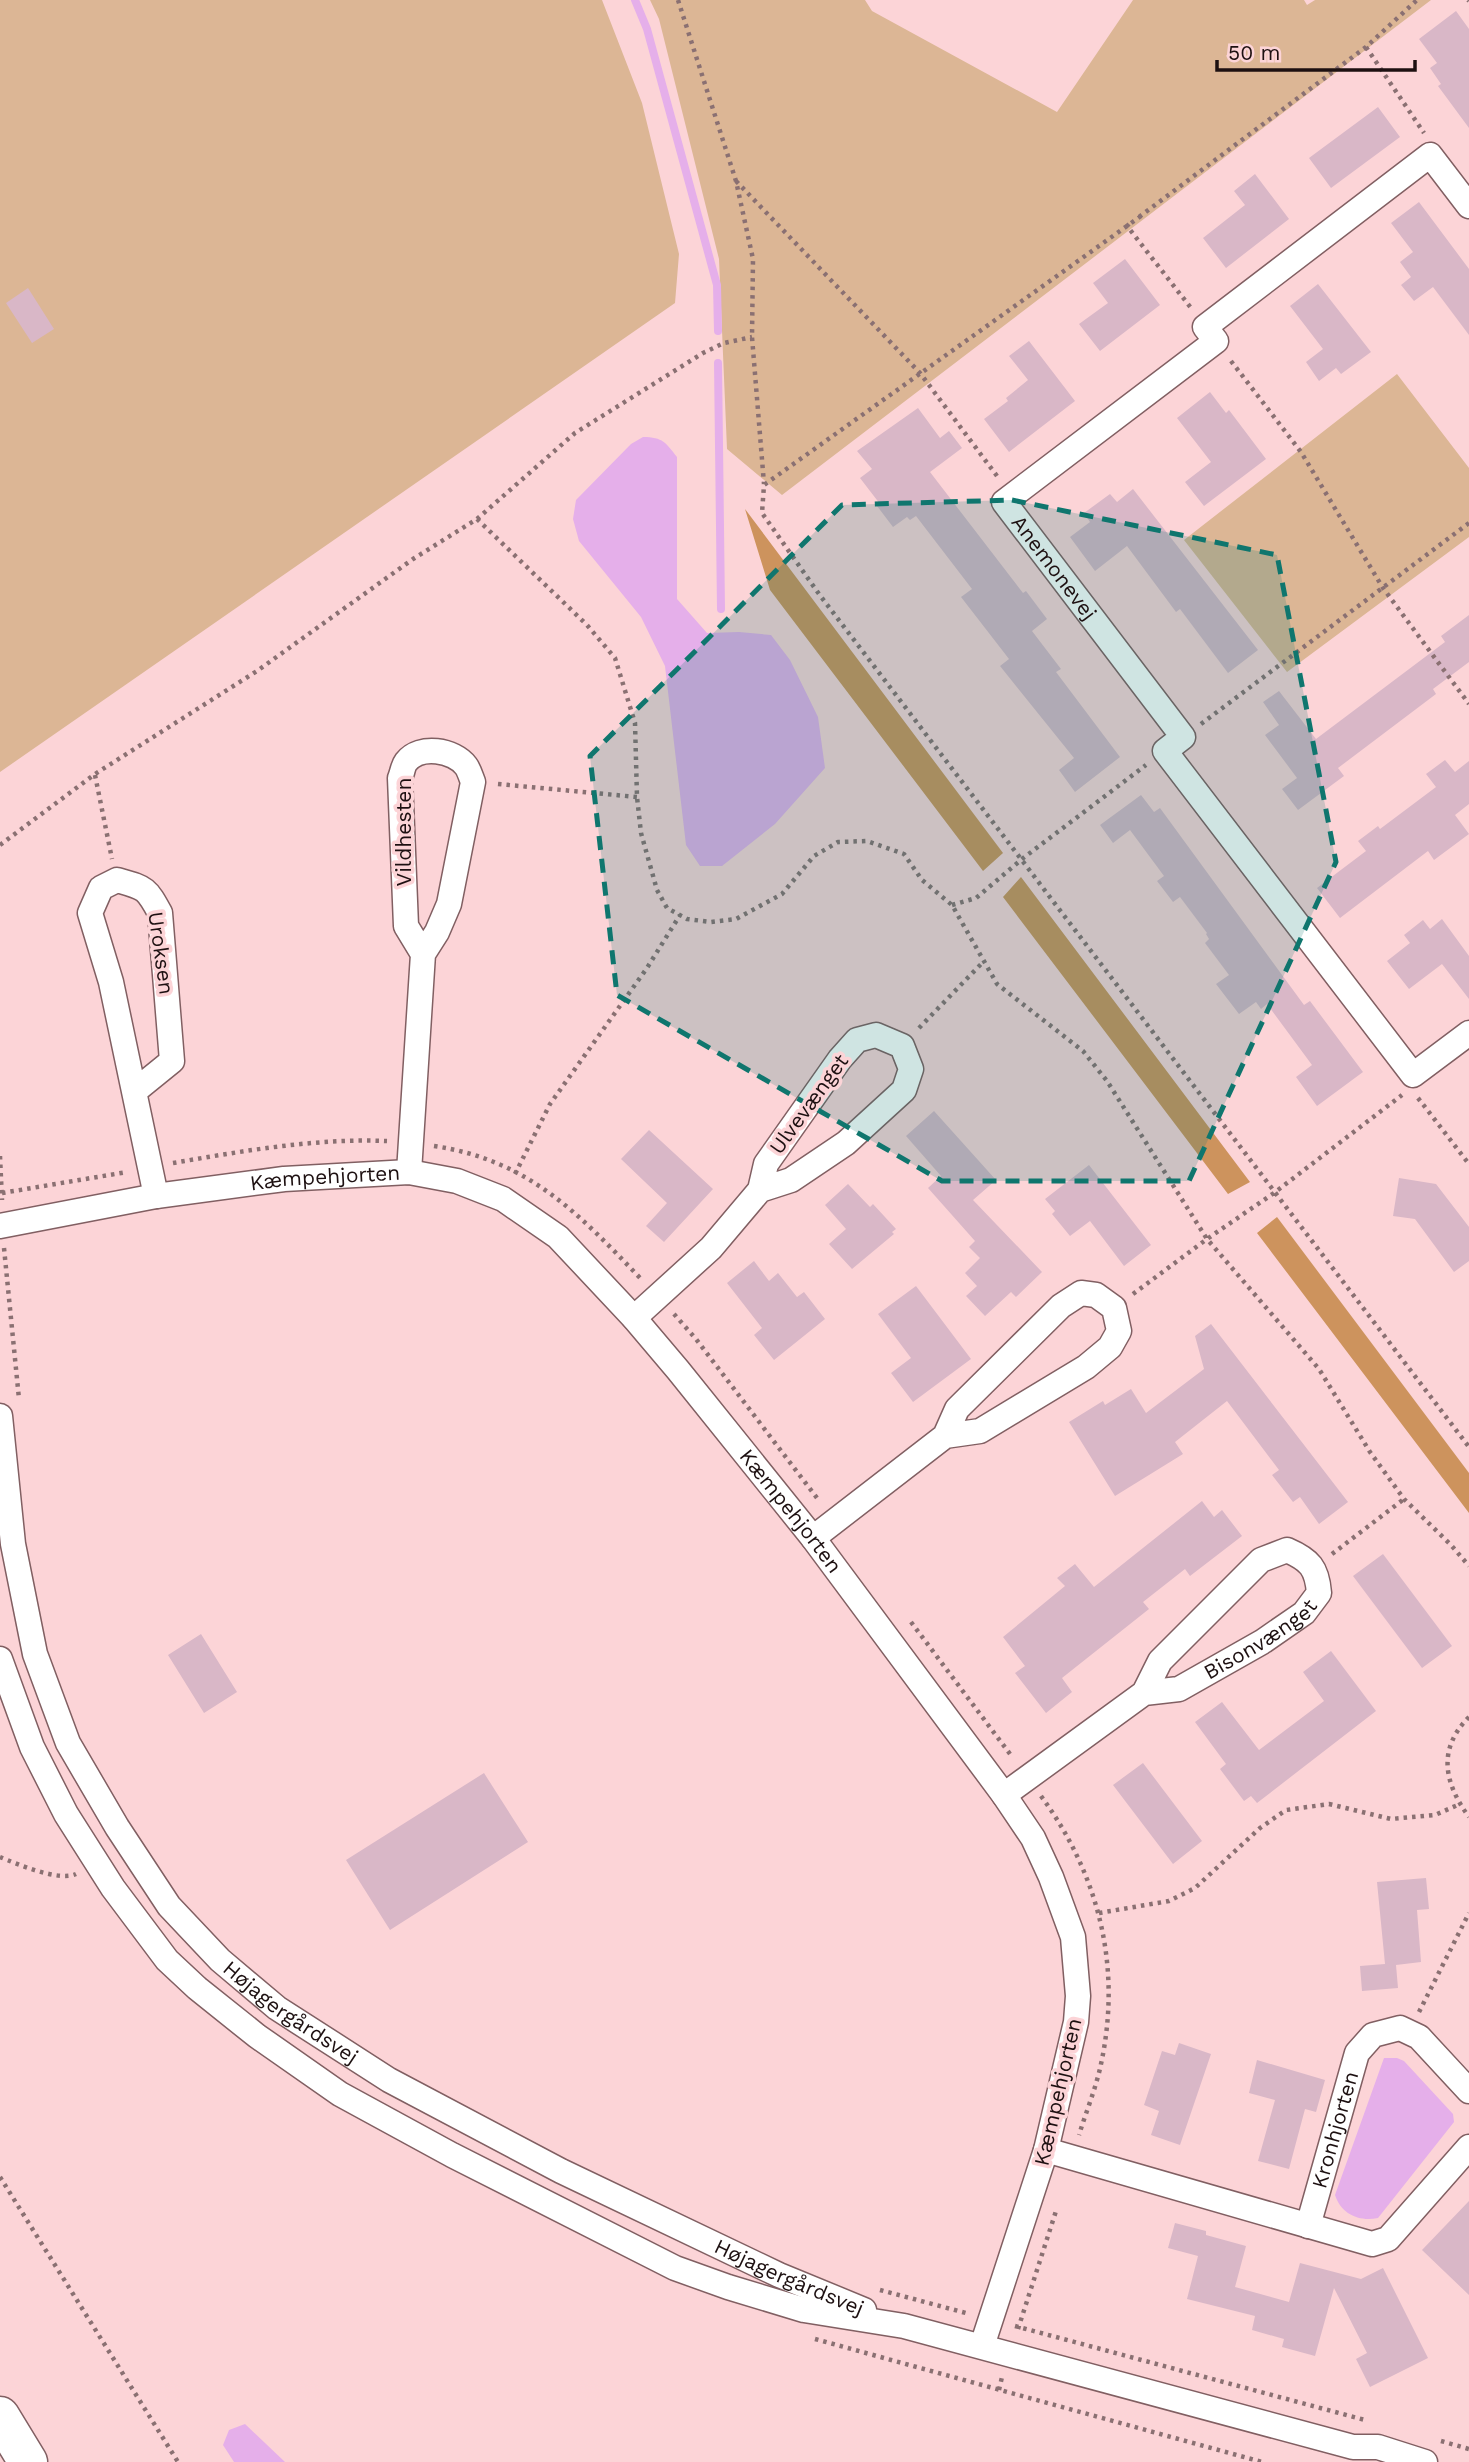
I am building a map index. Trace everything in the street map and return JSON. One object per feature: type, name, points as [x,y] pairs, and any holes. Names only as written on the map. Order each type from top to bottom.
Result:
[{"type":"highway","points":[[0,2417],[28,2462]]},
{"type":"street","points":[[1430,155],[1469,206]]},
{"type":"street","name":"Anemonevej","points":[[1430,155],[1004,502],[1174,744],[1413,1075],[1469,1033]]},
{"type":"street","name":"Vildhesten","points":[[423,954],[406,926],[400,778],[406,762],[419,753],[436,751],[453,756],[467,767],[472,782]]},
{"type":"street","points":[[409,1172],[423,954],[437,932],[449,904],[472,782]]},
{"type":"street","points":[[117,880],[101,888],[90,913],[111,982],[156,1196]]},
{"type":"street","name":"Uroksen","points":[[117,880],[142,887],[149,892],[160,913],[172,1061],[135,1091]]},
{"type":"street","name":"Ulvevænget","points":[[634,1318],[711,1248],[760,1190],[766,1164],[840,1059],[857,1040],[876,1035],[902,1046],[911,1069],[904,1090],[846,1143],[791,1180],[760,1190]]},
{"type":"street","name":"Kæmpehjorten","points":[[2,1225],[156,1196],[284,1178],[409,1172],[457,1181],[503,1199],[558,1237],[634,1318],[813,1538],[1004,1795],[1033,1838],[1052,1877],[1073,1937],[1078,1996],[1076,2022],[1046,2150],[982,2346]]},
{"type":"street","points":[[813,1538],[945,1436],[957,1409],[1061,1306],[1081,1293],[1096,1295],[1114,1308],[1119,1331],[1110,1347],[1086,1367],[980,1431],[945,1436]]},
{"type":"street","name":"Højagergårdsvej","points":[[10,1412],[13,1544],[35,1654],[68,1743],[117,1827],[169,1906],[220,1960],[277,2008],[389,2081],[561,2171],[742,2258],[904,2326]]},
{"type":"street","name":"Bisonvænget","points":[[1004,1795],[1144,1693],[1160,1661],[1261,1560],[1287,1550],[1305,1558],[1318,1576],[1319,1594],[1304,1614],[1262,1642],[1179,1689],[1144,1693]]},
{"type":"street","name":"Højagergårdsvej","points":[[0,1659],[32,1747],[66,1814],[113,1888],[167,1961],[257,2036],[340,2094],[452,2155],[675,2268],[804,2309],[904,2326],[1353,2447],[1378,2447],[1425,2462]]},
{"type":"street","name":"Kronhjorten","points":[[1308,2226],[1357,2053],[1373,2035],[1400,2028],[1409,2032]]},
{"type":"street","points":[[1409,2032],[1419,2037],[1469,2091]]},
{"type":"street","points":[[1046,2150],[1372,2244],[1388,2239],[1469,2147]]},
{"type":"street","name":"Højagergårdsvej","points":[[1353,2447],[1375,2462]]},
{"type":"path","points":[[678,0],[737,181],[753,258],[752,337],[764,485],[762,513],[819,594],[1469,1447]]},
{"type":"path","points":[[1417,0],[1366,47],[1127,226],[1301,452],[1383,588],[1469,704]]},
{"type":"path","points":[[1366,47],[1430,142],[1430,155]]},
{"type":"path","points":[[737,181],[920,373],[1013,496]]},
{"type":"path","points":[[764,485],[1141,216]]},
{"type":"path","points":[[0,845],[95,774],[257,671],[412,559],[477,519],[575,433],[703,353],[723,343],[752,337]]},
{"type":"path","points":[[477,519],[587,625],[615,658],[635,723],[641,833],[657,890],[667,908],[687,919],[711,922],[736,919],[782,894],[814,856],[838,842],[867,841],[904,854],[922,880],[952,905],[997,984],[1083,1051],[1107,1081],[1207,1239],[1320,1369],[1370,1452],[1404,1499],[1469,1566]]},
{"type":"path","points":[[952,905],[976,898],[1022,859],[1469,523]]},
{"type":"path","points":[[95,774],[117,880]]},
{"type":"path","points":[[472,782],[637,797]]},
{"type":"path","points":[[503,1199],[550,1104],[647,968],[680,915]]},
{"type":"path","points":[[902,1046],[984,961]]},
{"type":"path","points":[[1114,1308],[1275,1193],[1411,1088],[1469,1164]]},
{"type":"path","points":[[2,1193],[265,1149],[360,1140],[411,1142],[463,1150],[517,1171],[550,1191],[587,1224],[658,1296],[696,1339],[834,1521]]},
{"type":"path","points":[[0,1156],[10,1412]]},
{"type":"path","points":[[1312,1568],[1404,1499]]},
{"type":"path","points":[[910,1622],[1057,1818],[1078,1856],[1099,1913],[1107,1952],[1110,1996],[1101,2064],[1072,2158]]},
{"type":"path","points":[[1469,1717],[1448,1749],[1448,1778],[1469,1817]]},
{"type":"path","points":[[1099,1913],[1169,1901],[1195,1888],[1260,1828],[1286,1810],[1329,1804],[1391,1819],[1435,1815],[1460,1804]]},
{"type":"path","points":[[0,1857],[69,1877],[80,1872]]},
{"type":"path","points":[[1409,2032],[1469,1913]]},
{"type":"path","points":[[0,2177],[178,2462]]},
{"type":"path","points":[[999,2390],[1056,2210]]},
{"type":"path","points":[[870,2287],[1376,2423]]},
{"type":"path","points":[[1429,2438],[1469,2449]]},
{"type":"highlighted area","points":[[1012,500],[1277,555],[1336,862],[1189,1181],[942,1181],[617,995],[590,756],[842,505]]},
{"type":"shaded area","points":[[0,0],[602,0],[642,103],[679,254],[675,303],[0,772]]},
{"type":"shaded area","points":[[650,0],[865,0],[872,11],[1057,112],[1133,0],[1304,0],[1307,5],[1315,0],[1431,0],[782,495],[727,449],[719,259],[659,19]]},
{"type":"shaded area","points":[[1397,374],[1469,468],[1469,537],[1287,672],[1184,540]]},
{"type":"shaded area","points":[[643,437],[663,442],[677,457],[677,599],[707,633],[771,635],[790,660],[818,717],[825,768],[775,824],[722,866],[700,866],[686,845],[665,666],[641,617],[579,541],[573,519],[576,500],[631,444]]},
{"type":"shaded area","points":[[745,509],[1003,853],[983,871],[770,590]]},
{"type":"shaded area","points":[[1021,877],[1250,1182],[1228,1194],[1003,897]]},
{"type":"shaded area","points":[[1277,1217],[1469,1473],[1469,1513],[1257,1233]]},
{"type":"shaded area","points":[[1384,2058],[1404,2061],[1453,2114],[1454,2122],[1378,2218],[1364,2219],[1346,2212],[1335,2195]]},
{"type":"shaded area","points":[[245,2424],[285,2462],[234,2462],[223,2445],[229,2430]]},
{"type":"building","points":[[1456,11],[1469,29],[1469,128],[1438,86],[1441,84],[1430,68],[1437,63],[1419,39]]},
{"type":"building","points":[[1378,107],[1400,137],[1331,188],[1309,158]]},
{"type":"building","points":[[1255,174],[1289,219],[1226,268],[1203,238],[1245,205],[1234,191]]},
{"type":"building","points":[[1419,202],[1469,269],[1469,335],[1433,287],[1414,301],[1401,285],[1411,277],[1400,262],[1413,252],[1391,223]]},
{"type":"building","points":[[1125,259],[1160,305],[1100,351],[1079,324],[1108,303],[1093,283]]},
{"type":"building","points":[[1318,284],[1371,352],[1341,374],[1336,368],[1319,381],[1306,362],[1323,349],[1290,306]]},
{"type":"building","points":[[28,288],[54,329],[32,343],[6,303]]},
{"type":"building","points":[[1029,341],[1075,401],[1009,452],[984,419],[1008,401],[1006,398],[1028,380],[1009,356]]},
{"type":"building","points":[[1210,392],[1226,413],[1229,410],[1266,459],[1204,506],[1185,482],[1211,462],[1177,418]]},
{"type":"building","points":[[918,408],[940,438],[949,431],[962,448],[930,472],[1023,593],[1026,591],[1047,619],[1032,631],[1061,669],[1056,672],[1120,757],[1075,792],[1059,770],[1074,758],[1000,666],[1009,659],[961,597],[972,589],[916,516],[910,520],[907,517],[893,527],[860,478],[872,469],[857,451]]},
{"type":"building","points":[[1133,489],[1258,650],[1228,673],[1180,609],[1176,612],[1127,546],[1095,571],[1070,537],[1090,522],[1084,513],[1110,494],[1117,502]]},
{"type":"building","points":[[1469,615],[1469,662],[1433,689],[1436,694],[1338,768],[1344,776],[1298,810],[1282,789],[1297,778],[1265,735],[1279,725],[1263,702],[1279,691],[1316,739],[1445,642],[1441,636]]},
{"type":"building","points":[[1445,760],[1455,772],[1469,761],[1469,804],[1455,815],[1469,834],[1434,860],[1428,851],[1340,918],[1317,888],[1366,851],[1358,841],[1378,826],[1380,829],[1436,787],[1426,774]]},
{"type":"building","points":[[1141,795],[1154,812],[1160,808],[1304,1005],[1310,1001],[1363,1072],[1317,1106],[1296,1077],[1312,1065],[1267,1004],[1261,1009],[1256,1002],[1239,1014],[1216,984],[1229,975],[1205,943],[1209,939],[1207,933],[1180,897],[1173,902],[1157,881],[1164,876],[1130,830],[1113,843],[1100,825]]},
{"type":"building","points":[[1442,919],[1469,956],[1469,999],[1442,964],[1409,989],[1387,961],[1410,943],[1404,935],[1423,920],[1430,929]]},
{"type":"building","points":[[934,1111],[996,1180],[973,1200],[1042,1272],[1016,1297],[1011,1292],[985,1316],[966,1296],[977,1286],[965,1273],[980,1258],[969,1247],[975,1241],[928,1188],[941,1176],[906,1136]]},
{"type":"building","points":[[649,1130],[713,1189],[664,1242],[646,1226],[667,1203],[621,1159]]},
{"type":"building","points":[[1089,1165],[1151,1245],[1124,1266],[1090,1221],[1070,1236],[1052,1214],[1055,1211],[1045,1199]]},
{"type":"building","points":[[1399,1178],[1436,1184],[1469,1227],[1469,1261],[1454,1272],[1415,1219],[1393,1216]]},
{"type":"building","points":[[848,1184],[870,1207],[873,1204],[896,1229],[892,1232],[894,1234],[852,1269],[829,1244],[846,1229],[825,1205]]},
{"type":"building","points":[[754,1261],[769,1281],[778,1273],[797,1297],[804,1292],[825,1319],[774,1360],[754,1335],[762,1328],[727,1283]]},
{"type":"building","points":[[916,1286],[971,1359],[913,1402],[891,1373],[911,1358],[878,1314]]},
{"type":"building","points":[[1211,1324],[1348,1502],[1319,1524],[1300,1497],[1293,1502],[1272,1475],[1279,1470],[1227,1401],[1175,1442],[1183,1454],[1115,1496],[1069,1422],[1103,1401],[1105,1405],[1131,1389],[1146,1413],[1204,1369],[1195,1336]]},
{"type":"building","points":[[1202,1501],[1214,1517],[1222,1510],[1242,1536],[1190,1576],[1185,1569],[1143,1602],[1149,1609],[1062,1678],[1072,1692],[1046,1713],[1015,1673],[1025,1666],[1003,1637],[1065,1586],[1057,1578],[1075,1564],[1094,1587]]},
{"type":"building","points":[[1383,1554],[1452,1646],[1422,1668],[1353,1576]]},
{"type":"building","points":[[201,1634],[237,1692],[204,1713],[168,1655]]},
{"type":"building","points":[[1331,1651],[1376,1711],[1257,1803],[1251,1796],[1244,1801],[1220,1769],[1226,1764],[1195,1722],[1222,1702],[1259,1750],[1324,1701],[1303,1672]]},
{"type":"building","points":[[1143,1763],[1202,1841],[1173,1864],[1113,1785]]},
{"type":"building","points":[[484,1773],[528,1842],[390,1930],[346,1860]]},
{"type":"building","points":[[1426,1878],[1429,1909],[1417,1910],[1421,1962],[1396,1965],[1398,1988],[1362,1991],[1360,1966],[1385,1964],[1377,1882]]},
{"type":"building","points":[[1179,2043],[1211,2054],[1180,2145],[1151,2135],[1159,2111],[1144,2105],[1162,2051],[1175,2055]]},
{"type":"building","points":[[1257,2060],[1325,2080],[1316,2112],[1305,2109],[1289,2169],[1258,2161],[1275,2100],[1249,2093]]},
{"type":"building","points":[[1469,2201],[1469,2295],[1422,2250]]},
{"type":"building","points":[[1175,2223],[1246,2246],[1235,2287],[1289,2302],[1300,2263],[1361,2279],[1383,2268],[1428,2358],[1370,2387],[1356,2359],[1367,2353],[1334,2288],[1315,2356],[1282,2347],[1284,2339],[1252,2330],[1255,2316],[1187,2299],[1198,2256],[1168,2248]]},
{"type":"waterway","points":[[635,0],[647,29],[717,285],[718,331]]},
{"type":"waterway","points":[[718,363],[721,609]]}]
